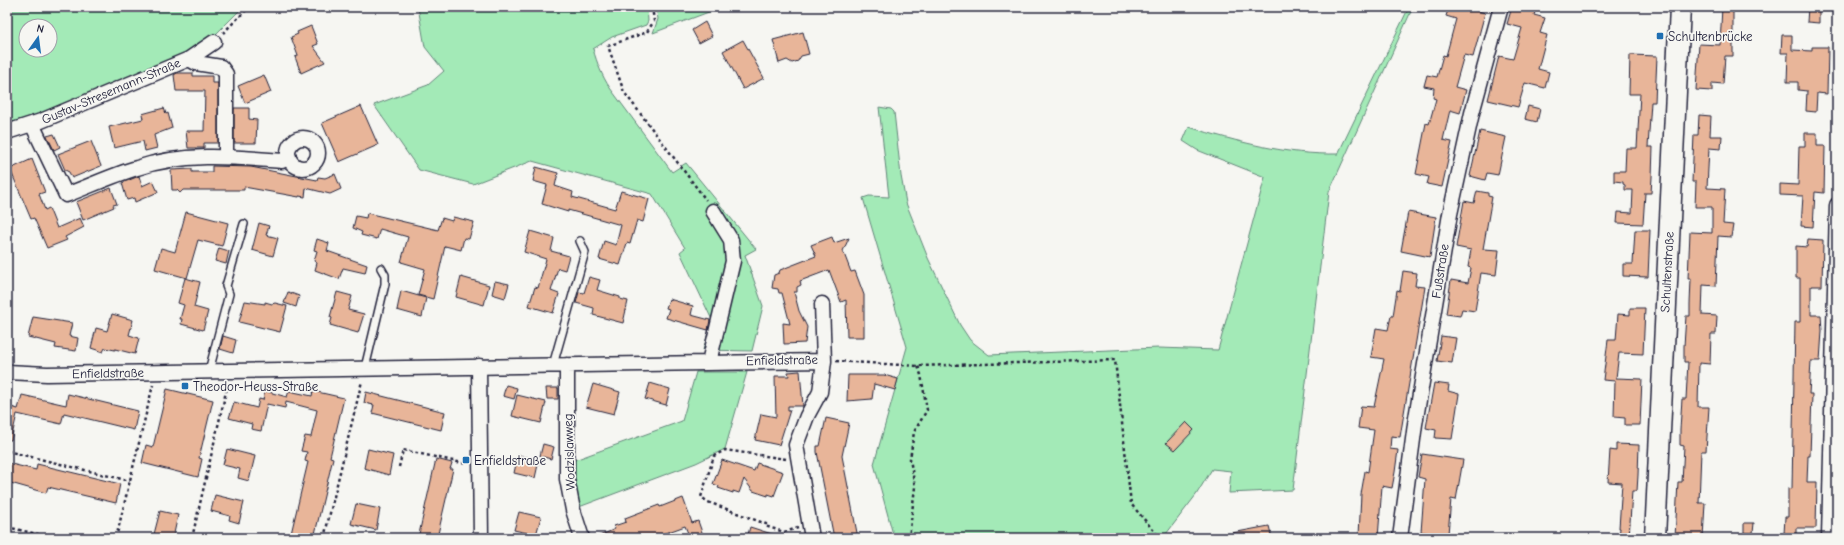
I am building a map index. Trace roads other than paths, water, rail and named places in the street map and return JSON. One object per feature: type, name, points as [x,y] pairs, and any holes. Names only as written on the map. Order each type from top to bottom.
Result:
[{"type":"main road","name":"Schultenstraße","points":[[1655,538],[1680,7]]},
{"type":"street","name":"Fußstraße","points":[[1400,538],[1415,424],[1450,214],[1472,113],[1501,7]]},
{"type":"street","name":"Gustav-Stresemann-Straße","points":[[7,132],[32,124],[189,59],[214,42]]},
{"type":"street","name":"Gustav-Stresemann-Straße","points":[[189,59],[196,63],[221,67],[226,74],[226,156]]},
{"type":"street","name":"Gustav-Stresemann-Straße","points":[[32,124],[66,195],[137,168],[157,163],[194,158],[226,156],[282,161],[289,157]]},
{"type":"street","points":[[1829,538],[1837,205]]},
{"type":"street","points":[[709,362],[733,261],[731,240],[713,211]]},
{"type":"street","name":"Enfieldstraße","points":[[7,372],[47,374],[156,373],[365,368],[824,361],[822,304]]},
{"type":"street","points":[[810,532],[796,446],[807,416],[820,392],[824,361]]},
{"type":"street","name":"Wodzislawweg","points":[[560,365],[567,479],[573,510],[582,538]]},
{"type":"street","points":[[479,366],[481,538]]},
{"type":"lane","points":[[208,371],[229,294],[226,286],[244,224]]},
{"type":"lane","points":[[560,365],[585,252],[580,241]]},
{"type":"lane","points":[[365,368],[385,284],[385,275],[381,268]]},
{"type":"place","name":"Schultenbrücke","points":[[1660,36]]},
{"type":"place","name":"Theodor-Heuss-Straße","points":[[185,386]]},
{"type":"place","name":"Enfieldstraße","points":[[466,460]]}]
